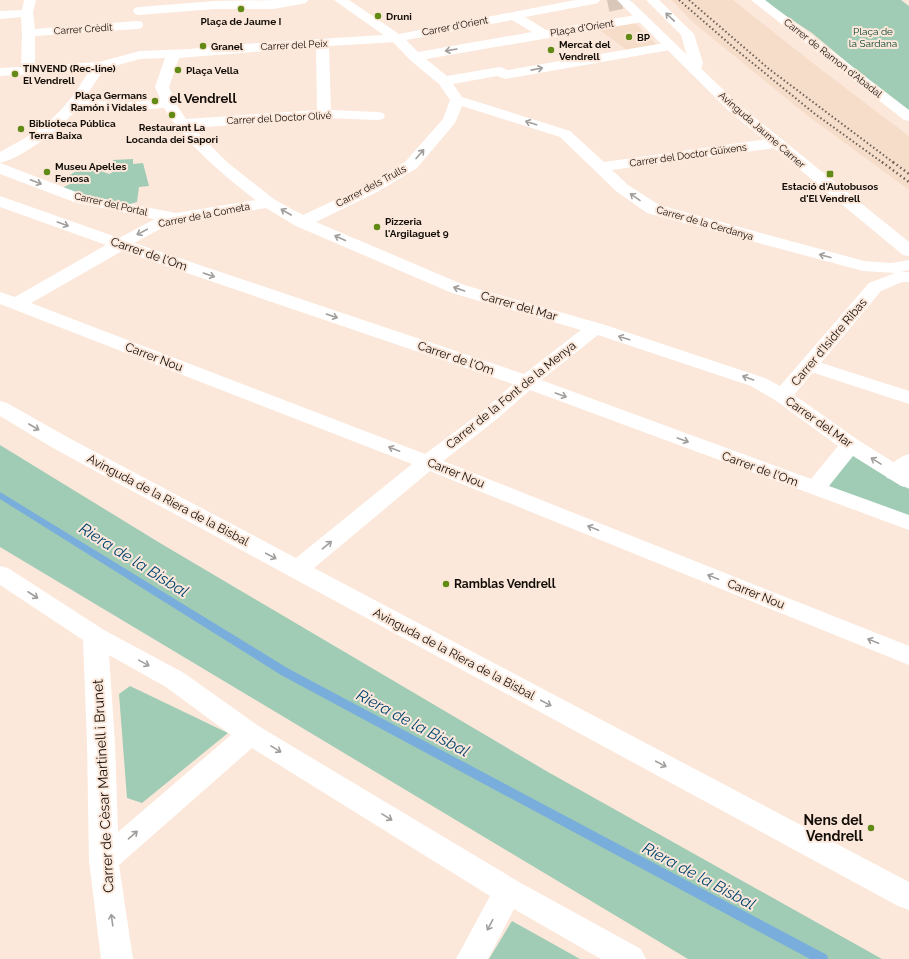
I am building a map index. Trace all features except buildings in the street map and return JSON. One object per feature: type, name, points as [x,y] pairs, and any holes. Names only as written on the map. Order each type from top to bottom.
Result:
[{"type":"street","points":[[28,70],[28,13],[30,0]]},
{"type":"street","points":[[139,48],[137,25],[138,5],[213,2],[273,5],[302,0]]},
{"type":"street","points":[[340,0],[362,7],[397,38],[415,57],[444,81],[457,100]]},
{"type":"street","points":[[518,18],[594,0]]},
{"type":"street","name":"Avinguda Jaume Carner","points":[[623,0],[733,107],[775,143],[909,251]]},
{"type":"street","points":[[652,0],[687,34],[696,63],[695,70]]},
{"type":"street","name":"Carrer de Ramon d'Abadal","points":[[757,0],[909,117]]},
{"type":"street","points":[[518,18],[608,5]]},
{"type":"street","points":[[0,15],[28,13]]},
{"type":"street","name":"Plaça d'Orient","points":[[518,18],[544,34],[642,18]]},
{"type":"street","name":"Carrer d'Orient","points":[[397,38],[518,18]]},
{"type":"street","name":"Carrer Crèdit","points":[[29,33],[137,25]]},
{"type":"street","points":[[415,57],[544,34]]},
{"type":"street","name":"Carrer del Peix","points":[[173,54],[397,38]]},
{"type":"street","points":[[322,44],[325,77],[324,114]]},
{"type":"street","points":[[444,81],[500,71],[505,75],[670,46]]},
{"type":"street","points":[[0,72],[104,65],[139,48],[173,54]]},
{"type":"street","name":"Carrer del Mar","points":[[173,54],[162,87],[167,103],[181,124],[222,166],[269,203],[302,222],[458,289],[594,328],[758,382],[782,396],[850,445],[904,471]]},
{"type":"street","points":[[0,158],[32,141],[61,119],[104,65]]},
{"type":"street","name":"Carrer de la Cerdanya","points":[[457,100],[565,134],[622,188],[653,209],[863,266],[891,268],[909,265]]},
{"type":"street","name":"Carrer dels Trulls","points":[[302,222],[371,189],[411,165],[450,120],[457,100]]},
{"type":"street","points":[[73,105],[140,106],[167,103]]},
{"type":"street","name":"Carrer del Doctor Olivé","points":[[181,124],[324,114],[378,116]]},
{"type":"street","name":"Carrer del Doctor Güixens","points":[[601,167],[775,143]]},
{"type":"street","name":"Carrer del Portal","points":[[0,168],[80,199],[178,218]]},
{"type":"street","name":"Carrer de l'Om","points":[[0,201],[119,244],[527,382],[909,524]]},
{"type":"street","name":"Carrer de la Cometa","points":[[8,301],[156,224],[178,218],[269,203]]},
{"type":"street","points":[[909,260],[909,265]]},
{"type":"street","name":"Carrer d'Isidre Ribas","points":[[863,266],[876,282],[875,287]]},
{"type":"street","name":"Carrer d'Isidre Ribas","points":[[782,396],[875,287],[899,278],[909,277]]},
{"type":"street","name":"Carrer Nou","points":[[8,301],[427,462],[909,656]]},
{"type":"street","name":"Carrer de la Font de la Menya","points":[[298,570],[427,462],[490,415],[527,382],[594,328]]},
{"type":"street","points":[[809,365],[909,398]]},
{"type":"street","name":"Avinguda de la Riera de la Bisbal","points":[[0,407],[61,443],[909,897]]},
{"type":"street","points":[[815,489],[850,445]]},
{"type":"street","points":[[0,574],[95,636],[175,680],[250,734],[508,891],[630,959]]},
{"type":"street","name":"Carrer de Cèsar Martinell i Brunet","points":[[95,636],[101,743],[104,861],[117,959]]},
{"type":"street","points":[[104,861],[250,734]]},
{"type":"street","points":[[472,959],[508,891]]},
{"type":"shaded area","points":[[671,0],[733,0],[909,136],[909,190],[808,116],[695,24]]},
{"type":"shaded area","name":"BP","points":[[634,22],[658,46],[628,51],[597,28]]},
{"type":"green space","name":"Plaça de la Sardana","points":[[762,0],[901,0],[909,6],[909,114],[812,33]]},
{"type":"green space","points":[[133,159],[133,164],[143,163],[149,186],[139,187],[137,202],[130,204],[84,196],[62,188],[74,182],[65,178],[86,165],[109,174],[113,172],[113,160]]},
{"type":"green space","points":[[0,445],[160,543],[548,772],[882,959],[688,959],[0,547]]},
{"type":"green space","points":[[846,450],[909,489],[909,519],[817,486]]},
{"type":"green space","points":[[130,686],[228,733],[142,803],[127,798],[119,694]]},
{"type":"green space","points":[[512,921],[580,959],[489,959]]},
{"type":"waterway","name":"Riera de la Bisbal","points":[[0,495],[285,672],[822,959]]},
{"type":"tunnel","points":[[608,5],[631,0]]},
{"type":"railway","points":[[679,0],[739,52],[815,114],[883,163]]},
{"type":"railway","points":[[689,0],[769,69],[894,163]]},
{"type":"railway","points":[[882,162],[909,182]]},
{"type":"railway","points":[[893,162],[909,174]]},
{"type":"place","name":"Plaça de Jaume I","points":[[241,9]]},
{"type":"place","name":"Druni","points":[[378,16]]},
{"type":"place","name":"BP","points":[[629,37]]},
{"type":"place","name":"Granel","points":[[203,46]]},
{"type":"place","name":"Mercat del Vendrell","points":[[551,50]]},
{"type":"place","name":"Plaça Vella","points":[[178,70]]},
{"type":"place","name":"TINVEND (Rec-line) El Vendrell","points":[[15,74]]},
{"type":"place","name":"Plaça Germans Ramón i Vidales","points":[[155,101]]},
{"type":"place","name":"Restaurant La Locanda dei Sapori","points":[[172,115]]},
{"type":"place","name":"Biblioteca Pública Terra Baixa","points":[[21,129]]},
{"type":"place","name":"Museu Apel·les Fenosa","points":[[47,172]]},
{"type":"place","name":"Estació d'Autobusos d'El Vendrell","points":[[830,174]]},
{"type":"place","name":"Pizzeria l'Argilaguet 9","points":[[377,227]]},
{"type":"place","name":"Ramblas Vendrell","points":[[446,584]]},
{"type":"place","name":"Nens del Vendrell","points":[[871,828]]},
{"type":"district","name":"el Vendrell","points":[[203,98]]}]
